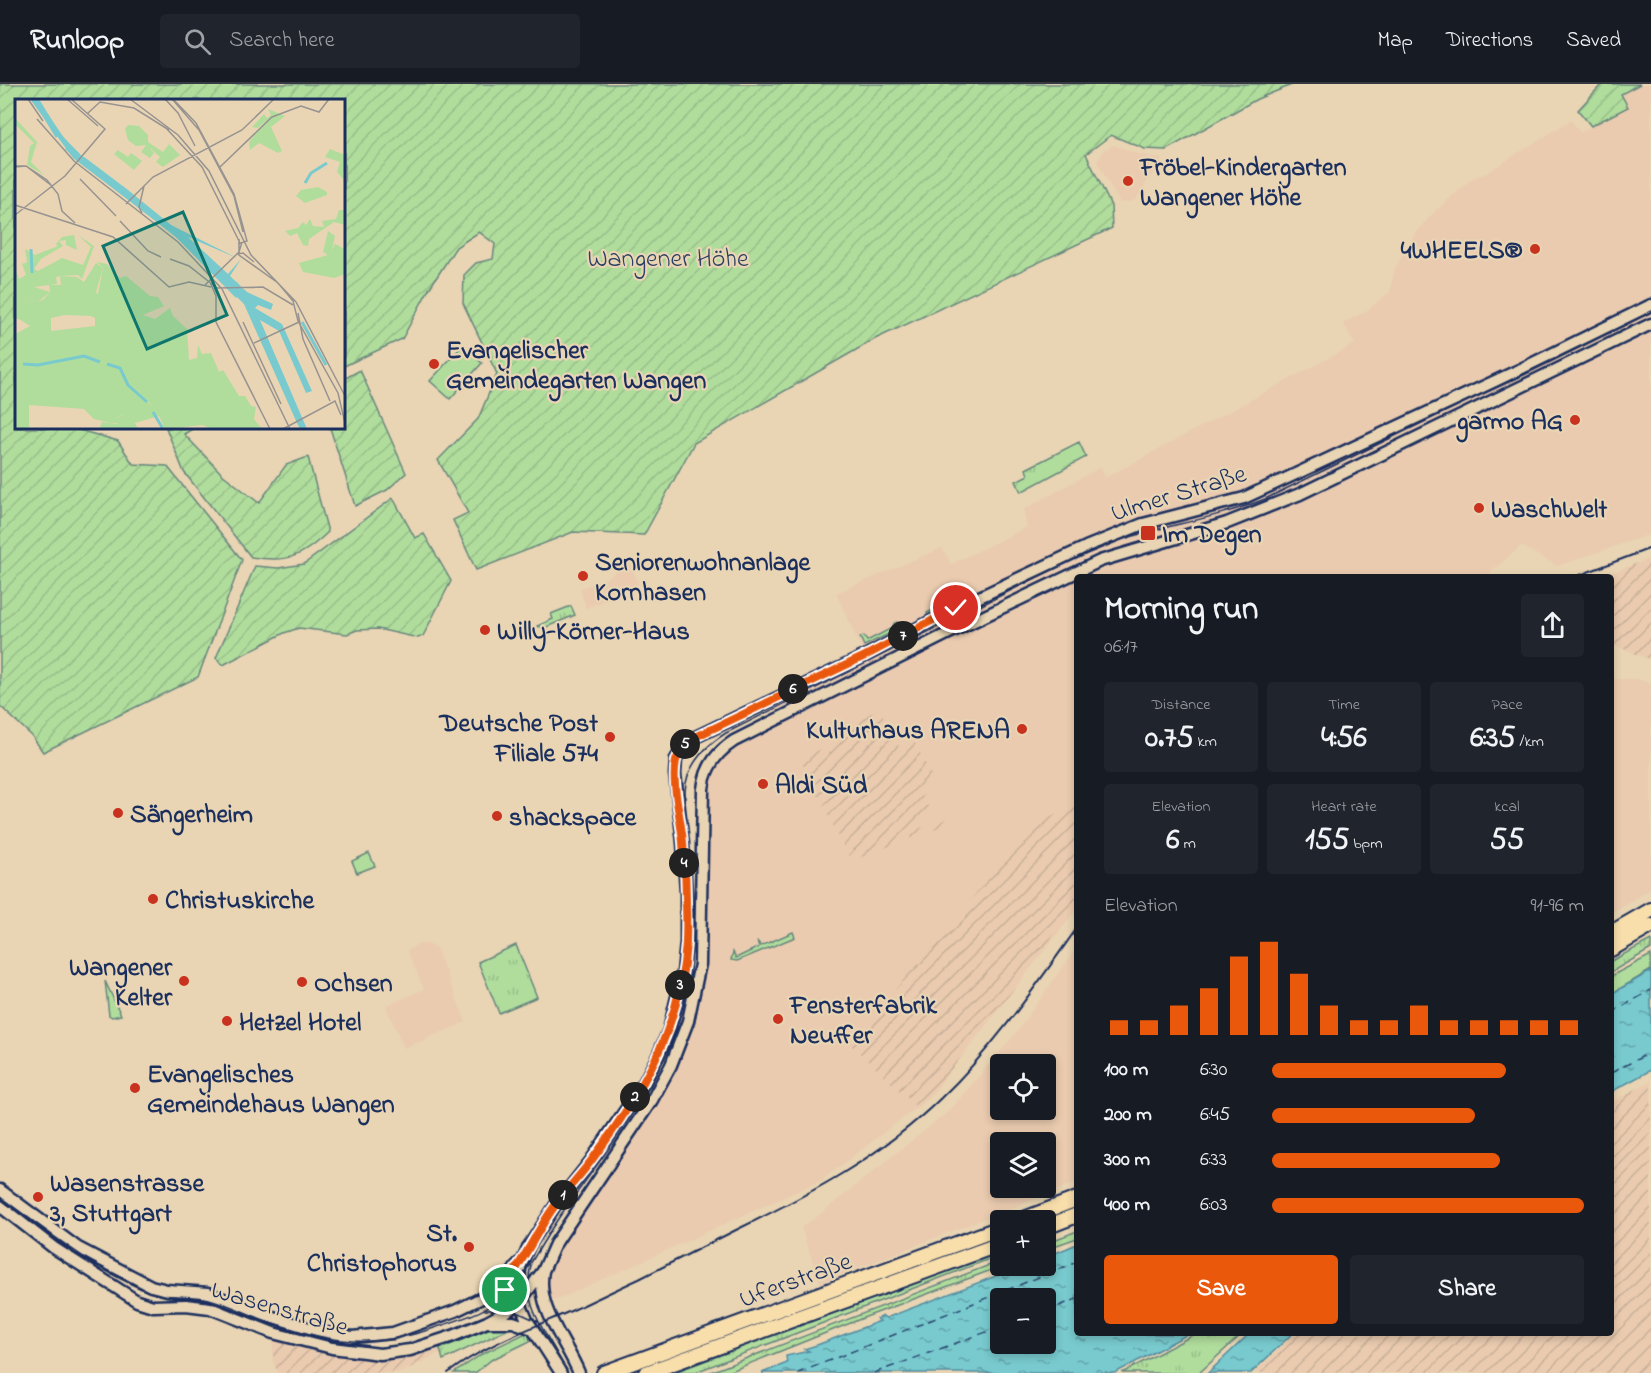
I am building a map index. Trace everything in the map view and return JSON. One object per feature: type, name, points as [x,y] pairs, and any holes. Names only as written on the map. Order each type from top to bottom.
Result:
[{"type":"highway","points":[[1614,920],[1651,899]]},
{"type":"highway","points":[[1614,931],[1651,910]]},
{"type":"highway","points":[[1614,948],[1651,926]]},
{"type":"highway","points":[[1632,937],[1651,935]]},
{"type":"highway","points":[[1043,1210],[1055,1200],[1074,1191]]},
{"type":"highway","points":[[1048,1210],[1074,1200]]},
{"type":"highway","points":[[1056,1223],[1074,1216]]},
{"type":"highway","name":"Uferstraße","points":[[604,1373],[990,1232]]},
{"type":"highway","name":"Uferstraße","points":[[646,1373],[990,1248]]},
{"type":"street","name":"Ulmer Straße","points":[[676,759],[687,741],[865,656],[956,608],[1096,542],[1143,524],[1244,498],[1521,369],[1651,305]]},
{"type":"street","name":"Ulmer Straße","points":[[707,772],[720,751],[734,741],[951,632],[1100,561],[1227,522],[1300,494],[1651,324]]},
{"type":"street","name":"Wasenstraße","points":[[0,1190],[78,1248],[152,1286],[167,1290],[208,1293],[263,1314],[326,1333],[352,1337],[393,1333],[470,1305],[498,1290],[508,1280],[555,1206],[590,1162],[638,1092],[669,1030],[683,972],[686,942],[686,893],[675,774],[676,759]]},
{"type":"street","name":"Wasenstraße","points":[[1,1207],[54,1248],[137,1301],[153,1306],[186,1305],[210,1308],[273,1333],[332,1348],[380,1354],[402,1352],[433,1344],[487,1322],[522,1296],[543,1271],[547,1259],[652,1100],[671,1065],[688,1021],[700,964],[703,789],[707,772]]},
{"type":"street","points":[[522,1258],[519,1273],[527,1320],[561,1372]]},
{"type":"street","points":[[543,1271],[541,1284],[544,1304],[577,1369]]},
{"type":"street","points":[[498,1290],[544,1304]]},
{"type":"street","points":[[487,1322],[509,1321],[533,1329]]},
{"type":"shaded area","points":[[1640,84],[1651,84],[1651,534],[1557,566],[1521,546],[1488,574],[1074,574],[1074,913],[929,1098],[822,1180],[554,1301],[546,1284],[549,1267],[559,1247],[675,1069],[694,1023],[704,969],[708,794],[712,775],[719,761],[731,748],[783,723],[769,695],[862,650],[836,593],[942,548],[951,564],[1027,527],[1023,510],[1101,467],[1105,478],[1355,344],[1343,323],[1366,311],[1390,292],[1394,270],[1416,232],[1434,212],[1474,177],[1483,175],[1571,120],[1580,133],[1628,106],[1621,94]]},
{"type":"shaded area","name":"Fröbel-Kindergarten Wangener Höhe","points":[[1114,145],[1162,159],[1136,199],[1130,202],[1120,203],[1097,162],[1104,150]]},
{"type":"shaded area","points":[[1651,558],[1651,660],[1614,645],[1614,574],[1608,574]]},
{"type":"shaded area","points":[[630,561],[639,586],[586,608],[580,589],[612,575],[618,568]]},
{"type":"shaded area","points":[[1614,679],[1638,679],[1651,684],[1651,889],[1614,911]]},
{"type":"shaded area","points":[[880,709],[898,746],[913,739],[935,783],[921,790],[930,811],[927,818],[913,823],[915,830],[948,818],[950,823],[851,861],[800,759],[841,740],[851,733],[847,724]]},
{"type":"shaded area","points":[[1074,803],[1074,905],[1035,962],[929,1098],[917,1107],[850,1044],[1028,831]]},
{"type":"shaded area","points":[[418,944],[427,944],[436,948],[466,1022],[404,1048],[386,1006],[424,989],[407,951]]},
{"type":"shaded area","points":[[1074,951],[1074,1183],[1056,1190],[1056,1132],[990,1132],[990,1198],[1036,1198],[1006,1210],[990,1210],[990,1216],[820,1283],[801,1227],[950,1110],[990,1063],[990,1120],[1056,1120],[1056,1054],[998,1054],[1016,1033]]},
{"type":"shaded area","points":[[1651,1081],[1651,1373],[1254,1373],[1292,1336],[1614,1336],[1614,1100]]},
{"type":"shaded area","points":[[273,1337],[308,1349],[364,1357],[439,1350],[440,1353],[400,1373],[278,1373],[273,1362]]},
{"type":"green space","name":"Wangener Höhe","points":[[0,84],[1294,84],[1257,99],[1166,150],[1145,149],[1111,135],[1086,154],[1111,206],[1112,228],[875,339],[694,443],[644,535],[573,532],[476,570],[453,520],[468,513],[438,460],[478,419],[497,374],[463,303],[464,275],[476,263],[493,259],[495,244],[479,232],[456,247],[429,289],[402,339],[345,366],[345,99],[15,99],[15,429],[76,429],[118,441],[133,464],[167,466],[242,560],[198,677],[43,752],[32,736],[0,706]]},
{"type":"green space","points":[[1602,84],[1640,84],[1621,94],[1628,107],[1591,126],[1578,110]]},
{"type":"green space","points":[[462,346],[482,363],[450,399],[430,381]]},
{"type":"green space","points":[[360,370],[406,473],[387,490],[355,506],[330,429],[345,429],[345,378]]},
{"type":"green space","points":[[166,429],[192,429],[184,434],[222,474],[259,503],[286,465],[308,457],[328,532],[310,547],[294,556],[275,559],[251,557],[184,472]]},
{"type":"green space","points":[[1079,442],[1086,457],[1021,492],[1016,481],[1028,475],[1026,469]]},
{"type":"green space","points":[[393,498],[415,538],[424,534],[451,581],[423,636],[418,638],[378,629],[357,630],[347,634],[299,628],[284,633],[223,665],[216,658],[255,566],[278,568],[304,564]]},
{"type":"green space","points":[[966,593],[968,597],[928,617],[927,613]]},
{"type":"green space","points":[[571,606],[575,615],[544,628],[537,626],[553,619],[551,614]]},
{"type":"green space","points":[[897,622],[899,629],[864,646],[860,637],[864,636],[867,641],[892,628]]},
{"type":"green space","points":[[369,853],[375,866],[357,873],[352,861]]},
{"type":"green space","points":[[793,932],[795,937],[737,961],[731,960],[733,952],[736,958],[759,947],[757,941],[761,946]]},
{"type":"green space","points":[[1651,940],[1651,949],[1614,970],[1614,959]]},
{"type":"green space","points":[[516,945],[537,997],[499,1013],[478,962]]},
{"type":"green space","points":[[1651,955],[1651,970],[1614,992],[1614,974]]},
{"type":"green space","points":[[105,981],[121,1015],[112,1017],[109,1015]]},
{"type":"green space","points":[[1074,1232],[1074,1239],[1056,1245],[1056,1239]]},
{"type":"green space","points":[[990,1256],[990,1259],[693,1373],[672,1373]]},
{"type":"green space","points":[[990,1265],[990,1270],[726,1373],[708,1373]]},
{"type":"green space","points":[[495,1326],[511,1328],[443,1360],[440,1349]]},
{"type":"green space","points":[[528,1332],[530,1341],[491,1360],[475,1373],[454,1373],[482,1354]]},
{"type":"green space","points":[[1191,1336],[1240,1336],[1199,1373],[1122,1373]]},
{"type":"water","points":[[1651,971],[1651,1070],[1614,1090],[1614,992]]},
{"type":"water","points":[[1074,1245],[1074,1336],[1184,1336],[1115,1373],[762,1373],[787,1363],[786,1356],[809,1351],[804,1349],[880,1321],[877,1319],[883,1316],[886,1318],[996,1276],[1056,1276],[1056,1253]]},
{"type":"water","points":[[1247,1336],[1290,1336],[1251,1373],[1208,1373]]},
{"type":"ferry route","points":[[1614,1011],[1651,990]]},
{"type":"ferry route","points":[[1614,1071],[1651,1052]]},
{"type":"ferry route","points":[[798,1373],[1074,1263]]},
{"type":"ferry route","points":[[1056,1307],[1074,1300]]},
{"type":"ferry route","points":[[874,1373],[990,1331]]},
{"type":"tram line","points":[[0,1197],[88,1260],[144,1290],[152,1293],[209,1299],[313,1335],[353,1341],[393,1339],[445,1324],[487,1307],[502,1298],[520,1279],[557,1220],[627,1122],[655,1076],[677,1027],[688,984],[693,931],[685,811],[686,783],[696,760],[712,743],[726,733],[1090,551],[1133,536],[1222,513],[1265,499],[1651,312]]},
{"type":"tram line","points":[[531,1265],[529,1281],[533,1309],[567,1373]]},
{"type":"tram line","points":[[485,1310],[513,1310],[539,1322]]},
{"type":"railway","points":[[1583,574],[1651,548]]},
{"type":"railway","points":[[448,1373],[493,1345],[639,1279],[791,1202],[870,1156],[918,1119],[979,1058],[1013,1016],[1074,932]]},
{"type":"place","name":"Fröbel-Kindergarten Wangener Höhe","points":[[1128,181]]},
{"type":"place","name":"4WHEELS®","points":[[1535,249]]},
{"type":"place","name":"Evangelischer Gemeindegarten Wangen","points":[[434,364]]},
{"type":"place","name":"garmo AG","points":[[1575,420]]},
{"type":"place","name":"WaschWelt","points":[[1479,508]]},
{"type":"place","name":"Im Degen","points":[[1148,533]]},
{"type":"place","name":"Seniorenwohnanlage Kornhasen","points":[[583,576]]},
{"type":"place","name":"Willy-Körner-Haus","points":[[485,630]]},
{"type":"place","name":"Kulturhaus ARENA","points":[[1022,729]]},
{"type":"place","name":"Deutsche Post Filiale 574","points":[[610,737]]},
{"type":"place","name":"Aldi Süd","points":[[763,784]]},
{"type":"place","name":"Sängerheim","points":[[118,813]]},
{"type":"place","name":"shackspace","points":[[497,816]]},
{"type":"place","name":"Christuskirche","points":[[153,899]]},
{"type":"place","name":"Wangener Kelter","points":[[184,981]]},
{"type":"place","name":"Ochsen","points":[[302,982]]},
{"type":"place","name":"Fensterfabrik Neuffer","points":[[778,1019]]},
{"type":"place","name":"Hetzel Hotel","points":[[227,1021]]},
{"type":"place","name":"Evangelisches Gemeindehaus Wangen","points":[[135,1088]]},
{"type":"place","name":"Wasenstrasse 3, Stuttgart","points":[[38,1197]]},
{"type":"place","name":"St. Christophorus","points":[[469,1247]]},
{"type":"route","points":[[505,1290],[498,1290],[504,1285],[555,1206],[590,1162],[644,1083],[669,1030],[683,972],[686,942],[683,843],[675,774],[676,759],[687,741],[865,656],[956,608]]}]
